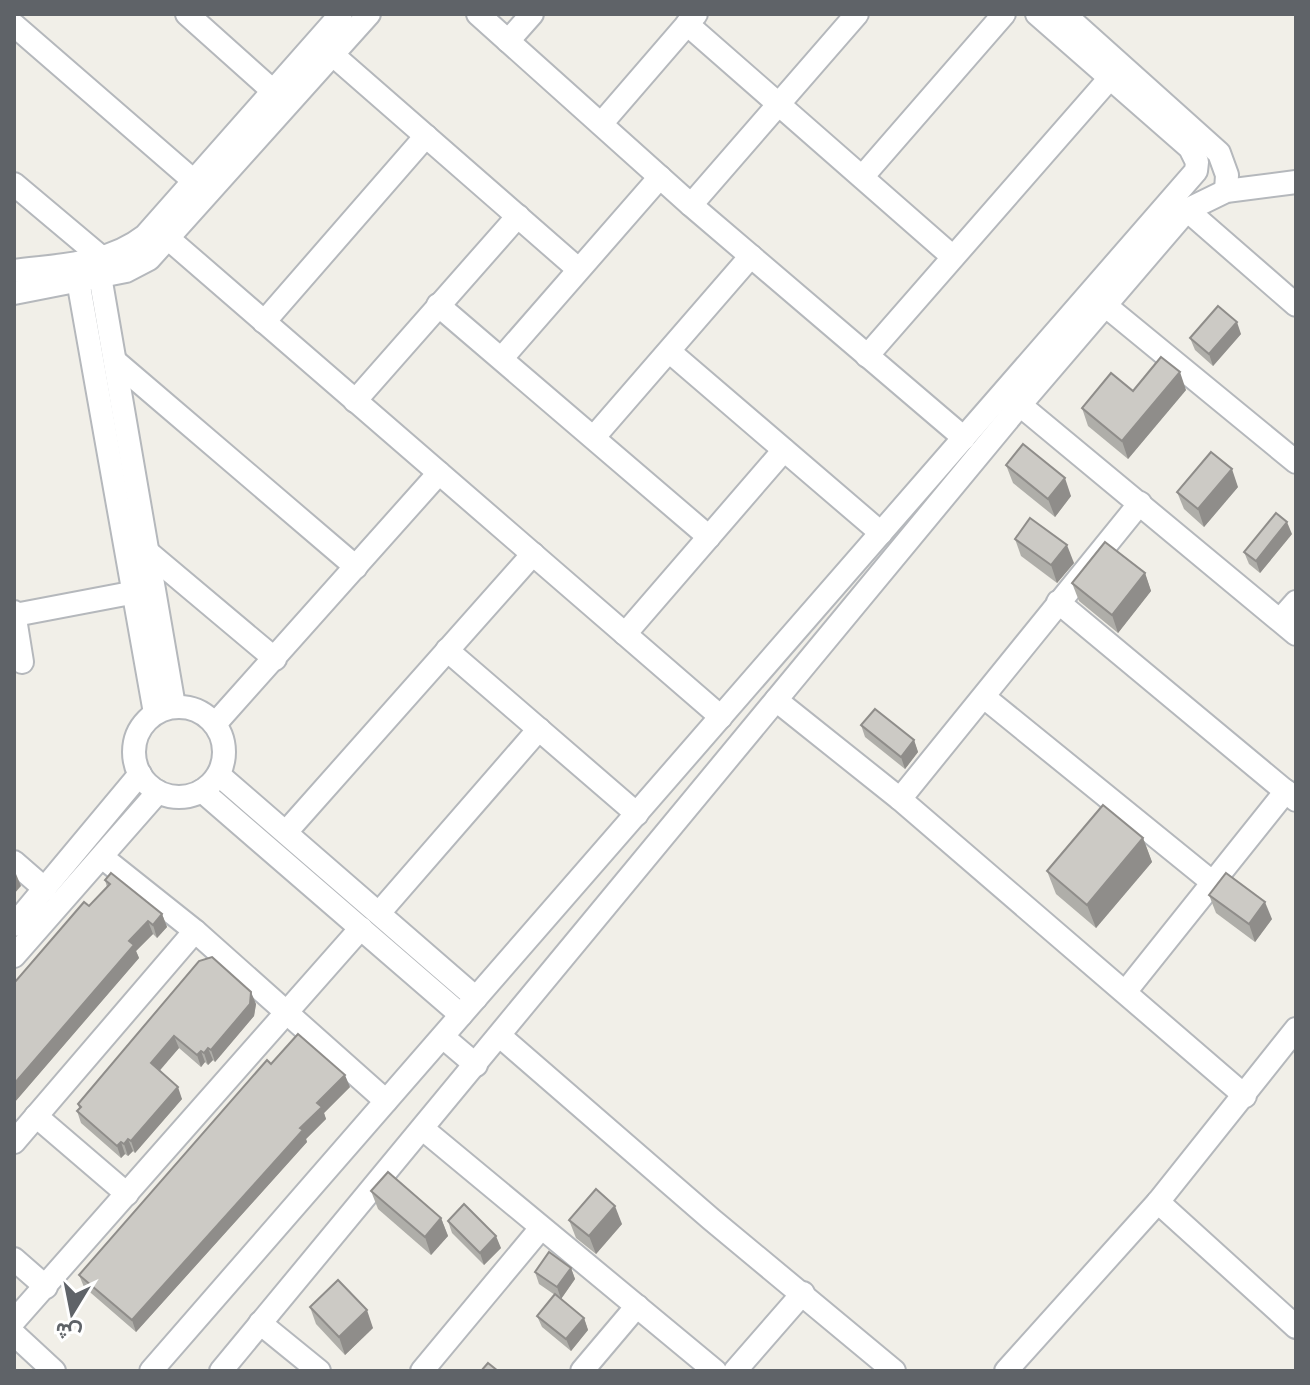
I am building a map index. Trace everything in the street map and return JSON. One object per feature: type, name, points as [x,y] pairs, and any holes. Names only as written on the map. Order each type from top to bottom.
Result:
[{"type":"street","points":[[187,14],[273,91]]},
{"type":"street","points":[[14,293],[78,280],[145,236],[341,14]]},
{"type":"street","points":[[14,271],[137,266],[170,240],[369,14]]},
{"type":"street","points":[[478,14],[691,205],[964,438]]},
{"type":"street","points":[[508,41],[532,14]]},
{"type":"street","points":[[691,205],[857,14]]},
{"type":"street","points":[[863,176],[1004,14]]},
{"type":"street","points":[[151,1371],[1196,171],[1197,162],[1190,148],[1037,14]]},
{"type":"street","points":[[1064,14],[1219,153],[1227,175],[1226,191]]},
{"type":"street","points":[[601,124],[692,19],[779,104],[953,257]]},
{"type":"street","points":[[14,25],[195,182]]},
{"type":"street","points":[[333,55],[578,269]]},
{"type":"street","points":[[867,356],[1110,78]]},
{"type":"street","points":[[264,322],[426,136]]},
{"type":"street","points":[[502,358],[660,177]]},
{"type":"street","points":[[221,1371],[1020,405],[1187,210],[1226,191],[1296,182]]},
{"type":"street","points":[[14,184],[101,267],[150,554],[165,710]]},
{"type":"street","points":[[1187,210],[1296,305]]},
{"type":"street","points":[[355,401],[518,216]]},
{"type":"street","points":[[170,240],[721,717]]},
{"type":"street","points":[[594,437],[751,256]]},
{"type":"street","points":[[78,280],[136,592],[165,710]]},
{"type":"street","points":[[438,305],[709,537]]},
{"type":"street","points":[[1106,306],[1296,462]]},
{"type":"street","points":[[670,352],[881,533]]},
{"type":"street","points":[[115,361],[356,567]]},
{"type":"street","points":[[1020,405],[1288,627],[1296,602]]},
{"type":"street","points":[[625,634],[784,450]]},
{"type":"street","points":[[215,724],[439,473]]},
{"type":"street","points":[[900,799],[1140,503]]},
{"type":"street","points":[[150,554],[275,659]]},
{"type":"street","points":[[287,831],[533,554]]},
{"type":"street","points":[[22,662],[14,614],[136,592]]},
{"type":"street","points":[[1058,602],[1291,795],[1212,882],[1126,991]]},
{"type":"street","points":[[447,650],[637,814]]},
{"type":"street","points":[[984,697],[1212,882]]},
{"type":"street","points":[[776,700],[900,799],[1245,1096]]},
{"type":"street","points":[[165,710],[201,712],[215,724],[225,754],[219,775],[202,791],[175,797],[158,792],[140,774],[134,755],[137,736],[165,710]]},
{"type":"street","points":[[379,913],[539,729]]},
{"type":"street","points":[[14,925],[140,774]]},
{"type":"street","points":[[219,775],[476,998]]},
{"type":"street","points":[[202,791],[461,1015]]},
{"type":"street","points":[[14,956],[158,792]]},
{"type":"street","points":[[102,857],[195,931],[386,1101]]},
{"type":"street","points":[[14,862],[45,889]]},
{"type":"street","points":[[14,1321],[361,928]]},
{"type":"street","points":[[14,1142],[195,931]]},
{"type":"street","points":[[1006,1371],[1158,1202],[1296,1029]]},
{"type":"street","points":[[500,1036],[711,1219],[894,1371]]},
{"type":"street","points":[[443,1037],[476,1065]]},
{"type":"street","points":[[36,1116],[127,1194]]},
{"type":"street","points":[[423,1129],[715,1371]]},
{"type":"street","points":[[1158,1202],[1296,1327]]},
{"type":"street","points":[[422,1371],[541,1228]]},
{"type":"street","points":[[14,1259],[46,1287]]},
{"type":"street","points":[[735,1371],[803,1293]]},
{"type":"street","points":[[582,1371],[637,1306]]},
{"type":"street","points":[[260,1323],[319,1371]]},
{"type":"street","points":[[14,1334],[54,1371]]},
{"type":"building","points":[[1218,306],[1237,322],[1209,354],[1190,338]]},
{"type":"building","points":[[1161,357],[1180,372],[1122,441],[1082,408],[1111,373],[1133,391]]},
{"type":"building","points":[[1023,444],[1065,478],[1048,499],[1006,465]]},
{"type":"building","points":[[1211,452],[1232,469],[1198,509],[1177,492]]},
{"type":"building","points":[[1276,513],[1287,522],[1256,561],[1244,552]]},
{"type":"building","points":[[1030,518],[1067,545],[1051,565],[1015,539]]},
{"type":"building","points":[[1105,542],[1145,573],[1112,615],[1072,583]]},
{"type":"building","points":[[875,709],[914,740],[901,757],[861,725]]},
{"type":"building","points":[[1103,805],[1143,838],[1087,905],[1047,871]]},
{"type":"building","points":[[111,873],[162,914],[153,925],[148,921],[129,941],[134,945],[14,1084],[14,983],[84,902],[89,906],[110,884],[105,880]]},
{"type":"building","points":[[1226,873],[1265,902],[1249,924],[1209,895]]},
{"type":"building","points":[[212,957],[251,992],[250,1004],[211,1050],[208,1048],[204,1053],[201,1051],[197,1055],[174,1036],[151,1063],[178,1087],[131,1141],[128,1139],[117,1146],[77,1111],[81,1107],[78,1104],[199,961]]},
{"type":"building","points":[[298,1034],[345,1075],[317,1103],[322,1107],[300,1128],[303,1130],[132,1320],[79,1275],[267,1060],[271,1064]]},
{"type":"building","points":[[388,1172],[441,1218],[425,1237],[371,1191]]},
{"type":"building","points":[[596,1189],[615,1206],[589,1236],[569,1220]]},
{"type":"building","points":[[464,1204],[496,1236],[480,1253],[448,1221]]},
{"type":"building","points":[[549,1252],[571,1268],[557,1287],[535,1272]]},
{"type":"building","points":[[338,1280],[367,1310],[339,1337],[310,1307]]},
{"type":"building","points":[[555,1294],[584,1318],[566,1339],[537,1316]]},
{"type":"building","points":[[488,1363],[498,1371],[481,1371]]}]
